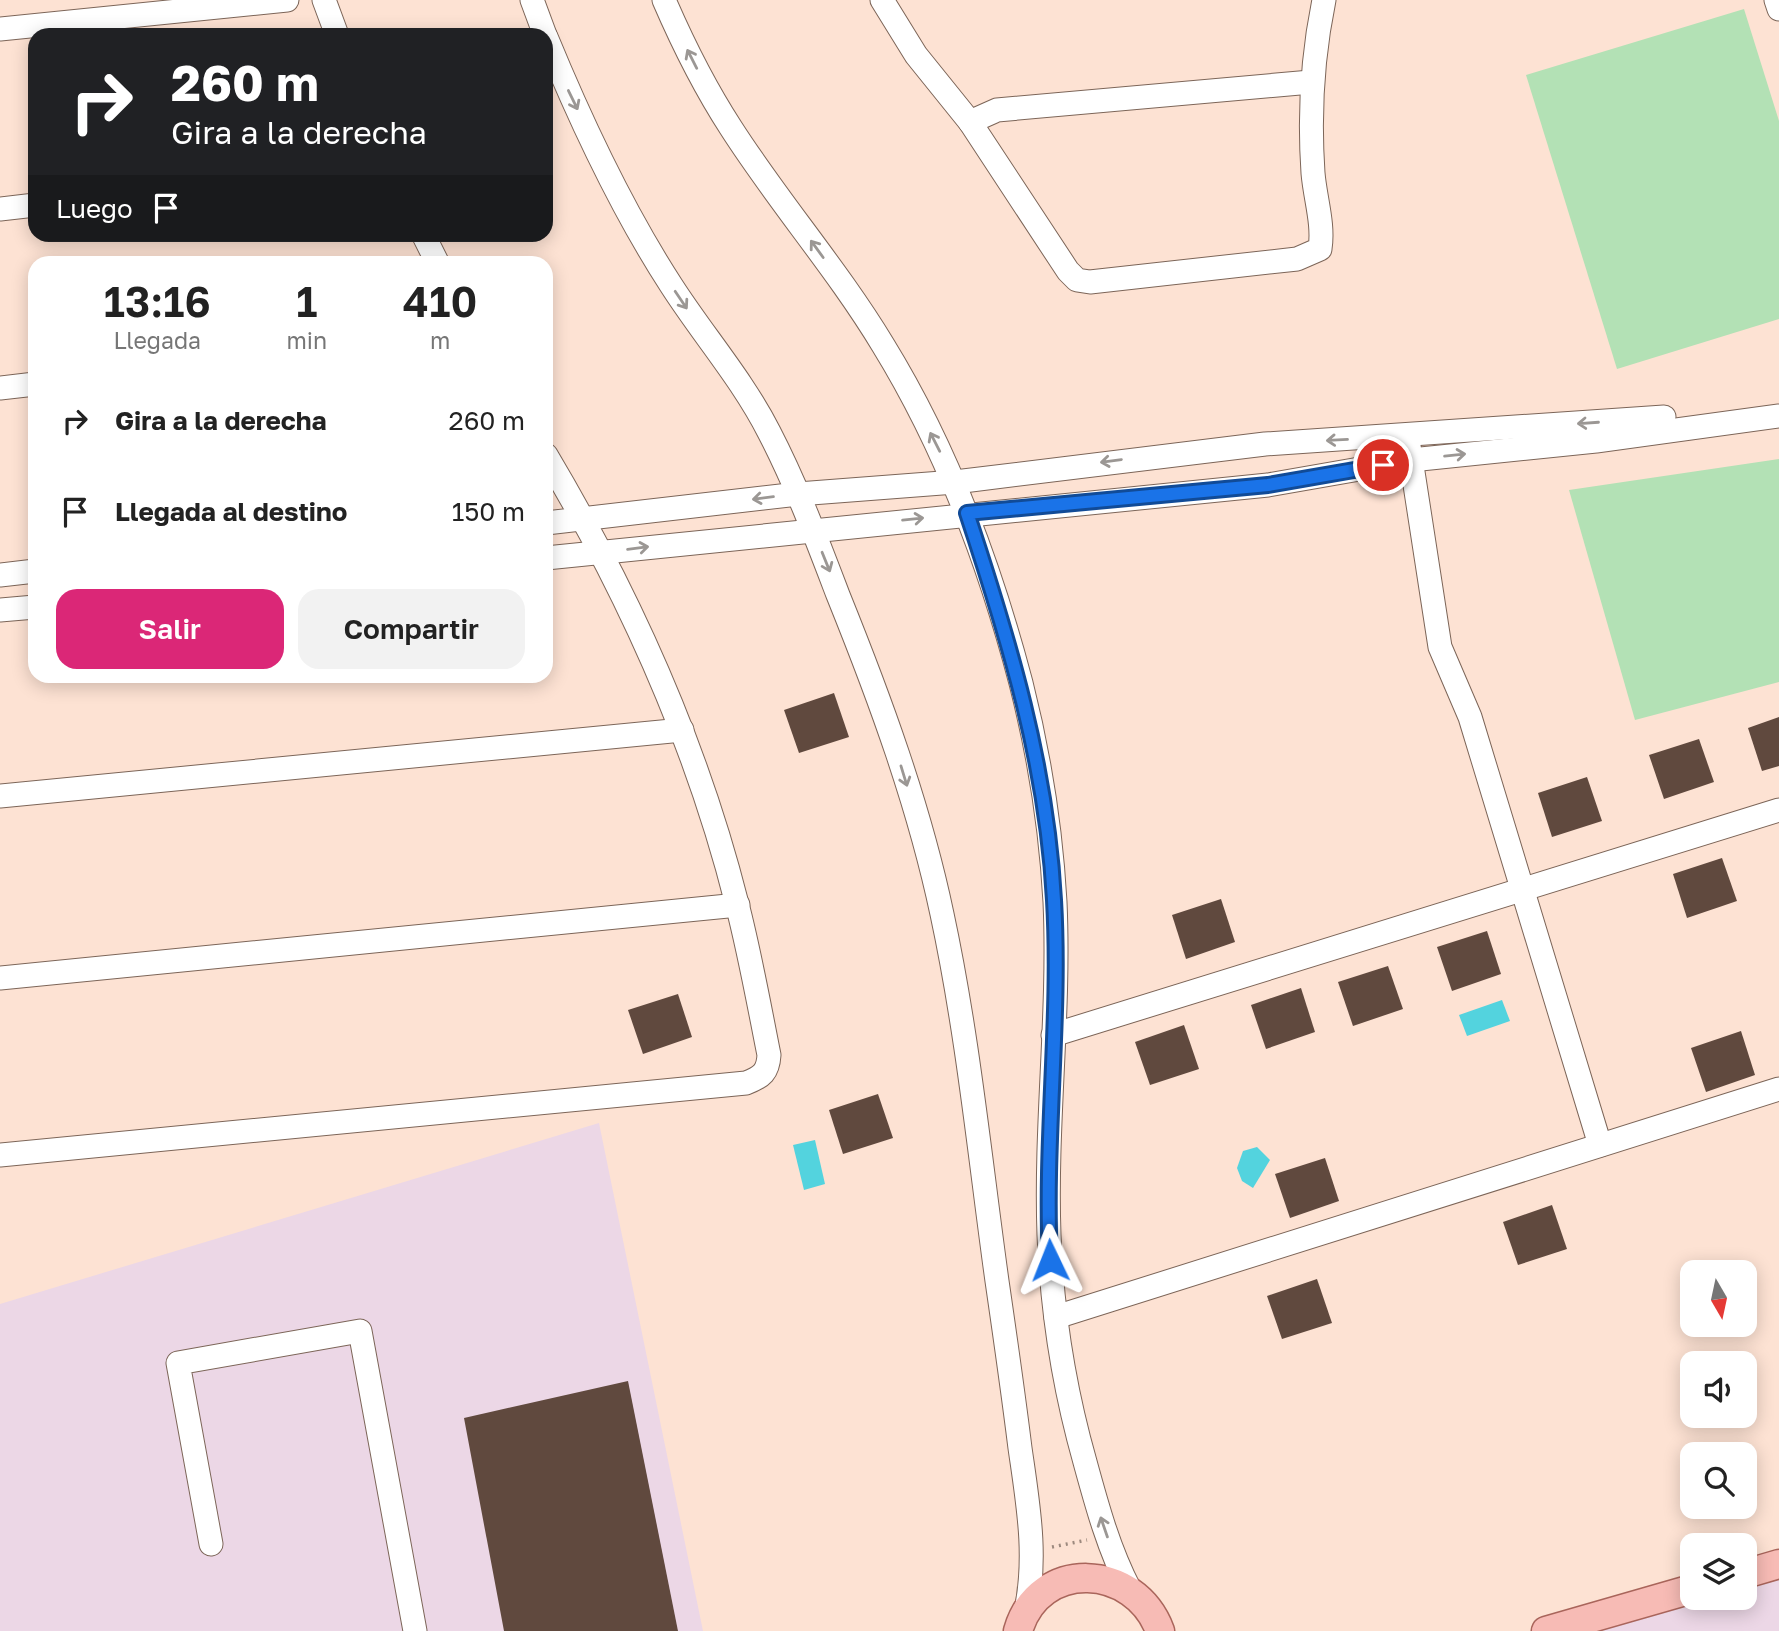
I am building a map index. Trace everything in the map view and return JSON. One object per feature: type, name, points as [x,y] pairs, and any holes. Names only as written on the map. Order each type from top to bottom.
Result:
[{"type":"main road","points":[[1757,1570],[1779,1564]]},
{"type":"main road","points":[[1022,1623],[1040,1596],[1072,1580],[1108,1580],[1130,1590],[1162,1627]]},
{"type":"main road","points":[[1546,1631],[1680,1592]]},
{"type":"street","points":[[0,29],[287,0]]},
{"type":"street","points":[[324,0],[334,28]]},
{"type":"street","points":[[532,0],[542,28]]},
{"type":"street","points":[[664,0],[701,78],[730,127],[885,348],[955,482],[1021,684],[1038,764],[1055,900],[1049,1201],[1056,1317],[1074,1425],[1112,1552],[1130,1590]]},
{"type":"street","points":[[882,0],[916,55],[970,122],[1077,280],[1090,282],[1297,259],[1320,249],[1322,236],[1313,174],[1311,82],[1324,0]]},
{"type":"street","points":[[1776,0],[1779,9]]},
{"type":"street","points":[[553,53],[619,195],[670,284],[746,391],[798,494],[892,739],[929,857],[943,918],[961,1024],[1031,1531],[1030,1591],[1022,1623]]},
{"type":"street","points":[[970,122],[997,110],[1311,82]]},
{"type":"street","points":[[0,209],[28,206]]},
{"type":"street","points":[[0,388],[28,385]]},
{"type":"street","points":[[553,522],[798,494],[955,482],[1265,444],[1666,417],[1779,416]]},
{"type":"street","points":[[553,557],[967,513],[1268,485],[1411,460],[1595,441],[1779,416]]},
{"type":"street","points":[[1408,436],[1440,647],[1470,718],[1600,1145]]},
{"type":"street","points":[[0,1155],[746,1083],[760,1078],[768,1068],[769,1055],[738,905],[682,730],[647,644],[602,552],[553,468]]},
{"type":"street","points":[[0,575],[28,572]]},
{"type":"street","points":[[0,610],[28,608]]},
{"type":"street","points":[[0,796],[682,730]]},
{"type":"street","points":[[1053,1035],[1779,810]]},
{"type":"street","points":[[0,978],[738,905]]},
{"type":"street","points":[[1056,1317],[1779,1089]]},
{"type":"street","points":[[211,1544],[178,1363],[360,1331],[415,1631]]},
{"type":"path","points":[[1052,1547],[1092,1538]]},
{"type":"shaded area","points":[[599,1123],[703,1631],[0,1631],[0,1304]]},
{"type":"shaded area","points":[[1779,1570],[1779,1631],[1564,1631],[1680,1601],[1680,1610],[1757,1610],[1757,1576]]},
{"type":"green space","points":[[1744,9],[1779,121],[1779,319],[1617,369],[1526,75]]},
{"type":"green space","points":[[1779,459],[1779,682],[1635,720],[1569,490]]},
{"type":"water","points":[[1502,1000],[1510,1021],[1467,1036],[1459,1015]]},
{"type":"water","points":[[815,1140],[825,1184],[804,1190],[793,1145]]},
{"type":"water","points":[[1257,1147],[1270,1160],[1253,1188],[1242,1181],[1237,1168],[1243,1151]]},
{"type":"building","points":[[834,693],[849,737],[799,753],[784,710]]},
{"type":"building","points":[[1779,717],[1779,766],[1762,771],[1748,728]]},
{"type":"building","points":[[1699,739],[1714,782],[1664,799],[1649,755]]},
{"type":"building","points":[[1587,777],[1602,821],[1552,837],[1538,793]]},
{"type":"building","points":[[1722,858],[1737,901],[1687,918],[1673,874]]},
{"type":"building","points":[[1221,899],[1235,942],[1186,959],[1172,915]]},
{"type":"building","points":[[1487,931],[1501,974],[1452,991],[1437,947]]},
{"type":"building","points":[[1388,966],[1403,1009],[1353,1026],[1338,982]]},
{"type":"building","points":[[1301,988],[1315,1032],[1266,1049],[1251,1005]]},
{"type":"building","points":[[678,994],[692,1037],[643,1054],[628,1010]]},
{"type":"building","points":[[1184,1025],[1199,1069],[1150,1085],[1135,1042]]},
{"type":"building","points":[[1741,1031],[1755,1075],[1706,1092],[1691,1048]]},
{"type":"building","points":[[878,1094],[893,1138],[843,1154],[829,1110]]},
{"type":"building","points":[[1325,1158],[1339,1201],[1290,1218],[1275,1174]]},
{"type":"building","points":[[1552,1205],[1567,1249],[1518,1265],[1503,1222]]},
{"type":"building","points":[[1317,1279],[1332,1323],[1282,1339],[1267,1296]]},
{"type":"building","points":[[628,1381],[678,1631],[504,1631],[464,1418]]},
{"type":"route","points":[[1050,1260],[1055,900],[1048,834],[1038,764],[1021,684],[967,513],[1268,485],[1383,465]]}]
